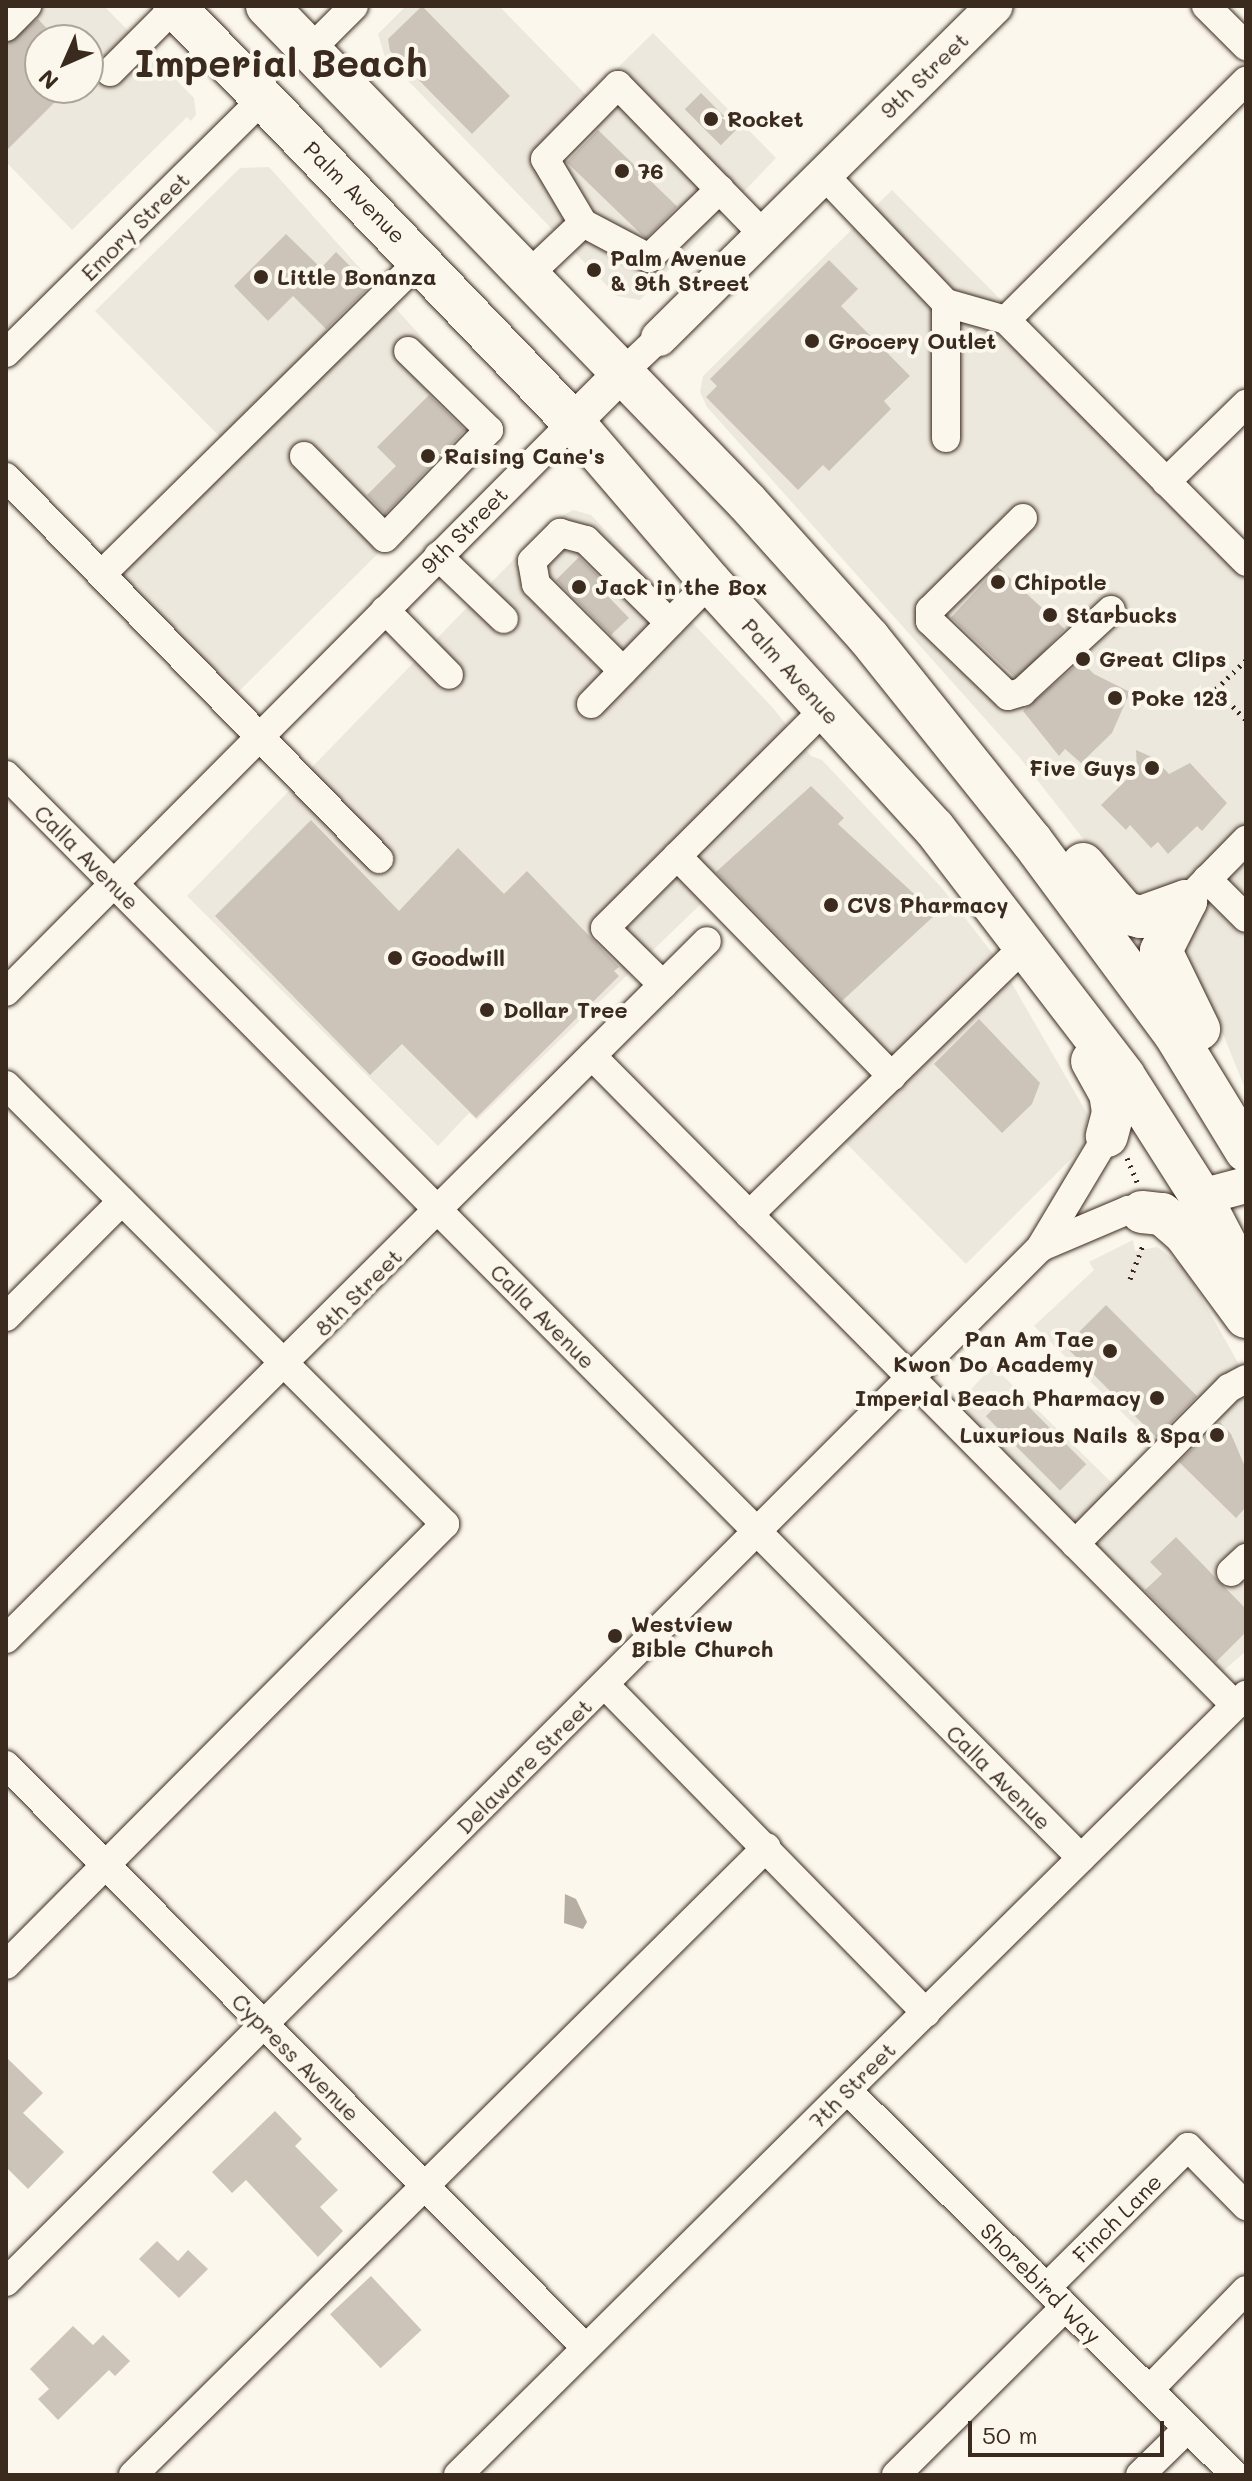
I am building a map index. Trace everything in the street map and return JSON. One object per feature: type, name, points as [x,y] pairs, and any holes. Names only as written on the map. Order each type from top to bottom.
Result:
[{"type":"highway","points":[[267,6],[622,373],[869,638],[1031,840],[1207,1084],[1240,1135]]},
{"type":"highway","name":"Palm Avenue","points":[[175,7],[421,259],[573,422],[710,582],[934,828],[1057,983],[1124,1076],[1201,1197],[1246,1283]]},
{"type":"highway","points":[[869,638],[969,721],[1114,905],[1141,917],[1196,890]]},
{"type":"highway","points":[[1196,890],[1161,951],[1208,1053],[1207,1084]]},
{"type":"highway","points":[[1057,983],[1075,1033],[1110,1093],[1116,1145]]},
{"type":"highway","points":[[1142,1215],[1162,1214],[1185,1234],[1246,1317]]},
{"type":"main road","name":"9th Street","points":[[659,338],[995,6]]},
{"type":"main road","name":"9th Street","points":[[573,422],[622,373]]},
{"type":"main road","points":[[1201,1197],[1246,1185]]},
{"type":"street","points":[[6,27],[27,6]]},
{"type":"street","points":[[310,50],[354,6]]},
{"type":"street","points":[[1206,6],[1246,46]]},
{"type":"street","points":[[110,72],[175,7]]},
{"type":"street","points":[[1006,320],[1246,81]]},
{"type":"street","points":[[720,189],[649,258],[583,223],[545,159],[618,85],[720,189],[763,234]]},
{"type":"street","name":"Emory Street","points":[[6,353],[263,99]]},
{"type":"street","points":[[823,174],[946,303],[1006,320],[1246,562]]},
{"type":"street","points":[[527,276],[583,223]]},
{"type":"street","points":[[102,574],[421,259]]},
{"type":"street","points":[[946,303],[946,438]]},
{"type":"street","name":"9th Street","points":[[622,373],[659,338]]},
{"type":"street","points":[[304,456],[385,538],[489,430],[408,351]]},
{"type":"street","points":[[1166,482],[1246,404]]},
{"type":"street","name":"9th Street","points":[[6,992],[573,422]]},
{"type":"street","points":[[6,477],[379,859]]},
{"type":"street","points":[[1023,518],[930,610],[930,621],[1008,696],[1022,692],[1111,610]]},
{"type":"street","points":[[623,671],[536,584],[532,561],[560,533],[586,540],[670,623]]},
{"type":"street","points":[[438,556],[504,619]]},
{"type":"street","points":[[591,704],[710,582]]},
{"type":"street","points":[[385,610],[449,675]]},
{"type":"street","points":[[663,985],[605,928],[825,709]]},
{"type":"street","name":"Calla Avenue","points":[[6,775],[1081,1858]]},
{"type":"street","points":[[1246,840],[1196,890],[1246,918]]},
{"type":"street","points":[[677,856],[892,1076]]},
{"type":"street","name":"8th Street","points":[[6,1639],[707,941]]},
{"type":"street","points":[[749,1215],[1025,946]]},
{"type":"street","points":[[592,1056],[1075,1544],[1241,1700]]},
{"type":"street","points":[[6,1085],[445,1524],[6,1965]]},
{"type":"street","name":"Delaware Street","points":[[6,2282],[1040,1248],[1116,1145]]},
{"type":"street","points":[[6,1317],[122,1201]]},
{"type":"street","name":"Delaware Street","points":[[1040,1248],[1128,1210],[1142,1215]]},
{"type":"street","points":[[1075,1544],[1229,1388],[1246,1379]]},
{"type":"street","points":[[605,1685],[767,1847],[926,2013]]},
{"type":"street","name":"7th Street","points":[[458,2475],[1241,1700]]},
{"type":"street","name":"Cypress Avenue","points":[[6,1765],[586,2348]]},
{"type":"street","points":[[133,2475],[767,1847]]},
{"type":"street","name":"Shorebird Way","points":[[847,2090],[1235,2475]]},
{"type":"street","name":"Finch Lane","points":[[896,2475],[1188,2147],[1246,2206]]},
{"type":"street","points":[[1149,2390],[1246,2290]]},
{"type":"street","points":[[1140,2475],[1188,2428]]},
{"type":"path","points":[[1246,660],[1216,689],[1246,720]]},
{"type":"path","points":[[1116,1145],[1142,1215],[1130,1279]]},
{"type":"shaded area","points":[[6,6],[104,6],[194,98],[196,115],[191,121],[187,117],[72,230],[6,162]]},
{"type":"shaded area","points":[[406,6],[499,6],[588,97],[653,33],[776,158],[640,300],[617,296],[385,57],[378,34]]},
{"type":"shaded area","points":[[269,167],[504,429],[233,697],[112,574],[235,452],[95,311],[240,168]]},
{"type":"shaded area","points":[[892,190],[1010,309],[1011,343],[1246,580],[1246,1091],[1221,1029],[1192,978],[1020,758],[707,407],[700,392],[703,376]]},
{"type":"shaded area","points":[[573,510],[591,515],[773,708],[811,756],[822,760],[942,888],[1000,963],[1088,1115],[1083,1147],[966,1264],[830,1127],[881,1077],[706,899],[477,1120],[469,1113],[438,1146],[187,896],[549,523]]},
{"type":"shaded area","points":[[1133,1240],[1135,1251],[1157,1247],[1184,1267],[1241,1368],[1246,1392],[1246,1651],[1201,1690],[937,1425],[993,1366],[1113,1484],[1155,1445],[1034,1326],[1094,1270],[1089,1262]]},
{"type":"shaded area","points":[[565,1894],[576,1899],[587,1922],[583,1929],[564,1923]]},
{"type":"building","points":[[422,6],[510,96],[472,134],[390,51],[388,39]]},
{"type":"building","points":[[24,30],[24,104],[53,104],[6,151],[6,44]]},
{"type":"building","name":"Rocket","points":[[701,93],[737,129],[721,145],[685,109]]},
{"type":"building","points":[[598,130],[677,206],[646,239],[567,162]]},
{"type":"building","points":[[286,234],[321,268],[336,252],[370,286],[326,329],[293,296],[268,321],[234,286]]},
{"type":"building","name":"Grocery Outlet","points":[[829,260],[858,289],[841,306],[910,376],[884,401],[891,409],[829,471],[823,465],[798,490],[706,397],[717,386],[710,379]]},
{"type":"building","points":[[429,395],[465,430],[385,514],[367,495],[396,466],[377,447]]},
{"type":"building","points":[[579,557],[607,585],[602,590],[629,618],[611,635],[556,580]]},
{"type":"building","points":[[998,567],[1065,629],[1017,680],[951,617]]},
{"type":"building","points":[[1081,661],[1094,674],[1130,692],[1112,733],[1081,763],[1065,749],[1059,756],[1023,711]]},
{"type":"building","points":[[1136,750],[1154,758],[1169,774],[1190,763],[1227,803],[1202,831],[1197,826],[1168,854],[1158,842],[1151,848],[1130,825],[1126,830],[1101,805],[1137,769]]},
{"type":"building","name":"CVS Pharmacy","points":[[811,786],[844,818],[838,824],[936,914],[842,1001],[716,872]]},
{"type":"building","points":[[311,820],[399,911],[458,848],[504,894],[527,871],[619,967],[614,971],[619,976],[476,1118],[402,1044],[370,1075],[215,916]]},
{"type":"building","points":[[979,1019],[1040,1083],[1032,1104],[1002,1133],[934,1064]]},
{"type":"building","points":[[1106,1305],[1197,1396],[1156,1437],[1065,1346]]},
{"type":"building","points":[[1012,1390],[1086,1464],[1060,1490],[986,1416]]},
{"type":"building","points":[[1220,1422],[1231,1434],[1246,1469],[1246,1507],[1236,1518],[1179,1462]]},
{"type":"building","points":[[1176,1537],[1246,1609],[1246,1632],[1216,1662],[1145,1590],[1162,1574],[1150,1562]]},
{"type":"building","points":[[6,2057],[43,2093],[23,2113],[64,2152],[28,2189],[6,2167]]},
{"type":"building","points":[[275,2111],[302,2139],[295,2146],[338,2190],[320,2207],[343,2231],[318,2257],[246,2180],[232,2193],[212,2172]]},
{"type":"building","points":[[157,2241],[178,2261],[188,2250],[208,2269],[179,2298],[139,2259]]},
{"type":"building","points":[[371,2276],[421,2330],[381,2368],[330,2314]]},
{"type":"building","points":[[73,2326],[93,2345],[103,2335],[130,2361],[115,2376],[109,2370],[58,2420],[38,2399],[49,2389],[30,2369]]},
{"type":"place","name":"Rocket","points":[[711,119]]},
{"type":"place","name":"76","points":[[622,171]]},
{"type":"place","name":"Palm Avenue & 9th Street","points":[[594,270]]},
{"type":"place","name":"Little Bonanza","points":[[261,277]]},
{"type":"place","name":"Grocery Outlet","points":[[812,341]]},
{"type":"place","name":"Raising Cane's","points":[[428,456]]},
{"type":"place","name":"Chipotle","points":[[998,582]]},
{"type":"place","name":"Jack in the Box","points":[[579,587]]},
{"type":"place","name":"Starbucks","points":[[1050,615]]},
{"type":"place","name":"Great Clips","points":[[1083,659]]},
{"type":"place","name":"Poke 123","points":[[1115,698]]},
{"type":"place","name":"Five Guys","points":[[1152,768]]},
{"type":"place","name":"CVS Pharmacy","points":[[831,905]]},
{"type":"place","name":"Goodwill","points":[[395,958]]},
{"type":"place","name":"Dollar Tree","points":[[487,1010]]},
{"type":"place","name":"Pan Am Tae Kwon Do Academy","points":[[1110,1351]]},
{"type":"place","name":"Imperial Beach Pharmacy","points":[[1157,1398]]},
{"type":"place","name":"Luxurious Nails & Spa","points":[[1217,1435]]},
{"type":"place","name":"Westview Bible Church","points":[[615,1636]]},
{"type":"district","name":"Imperial Beach","points":[[281,63]]}]
